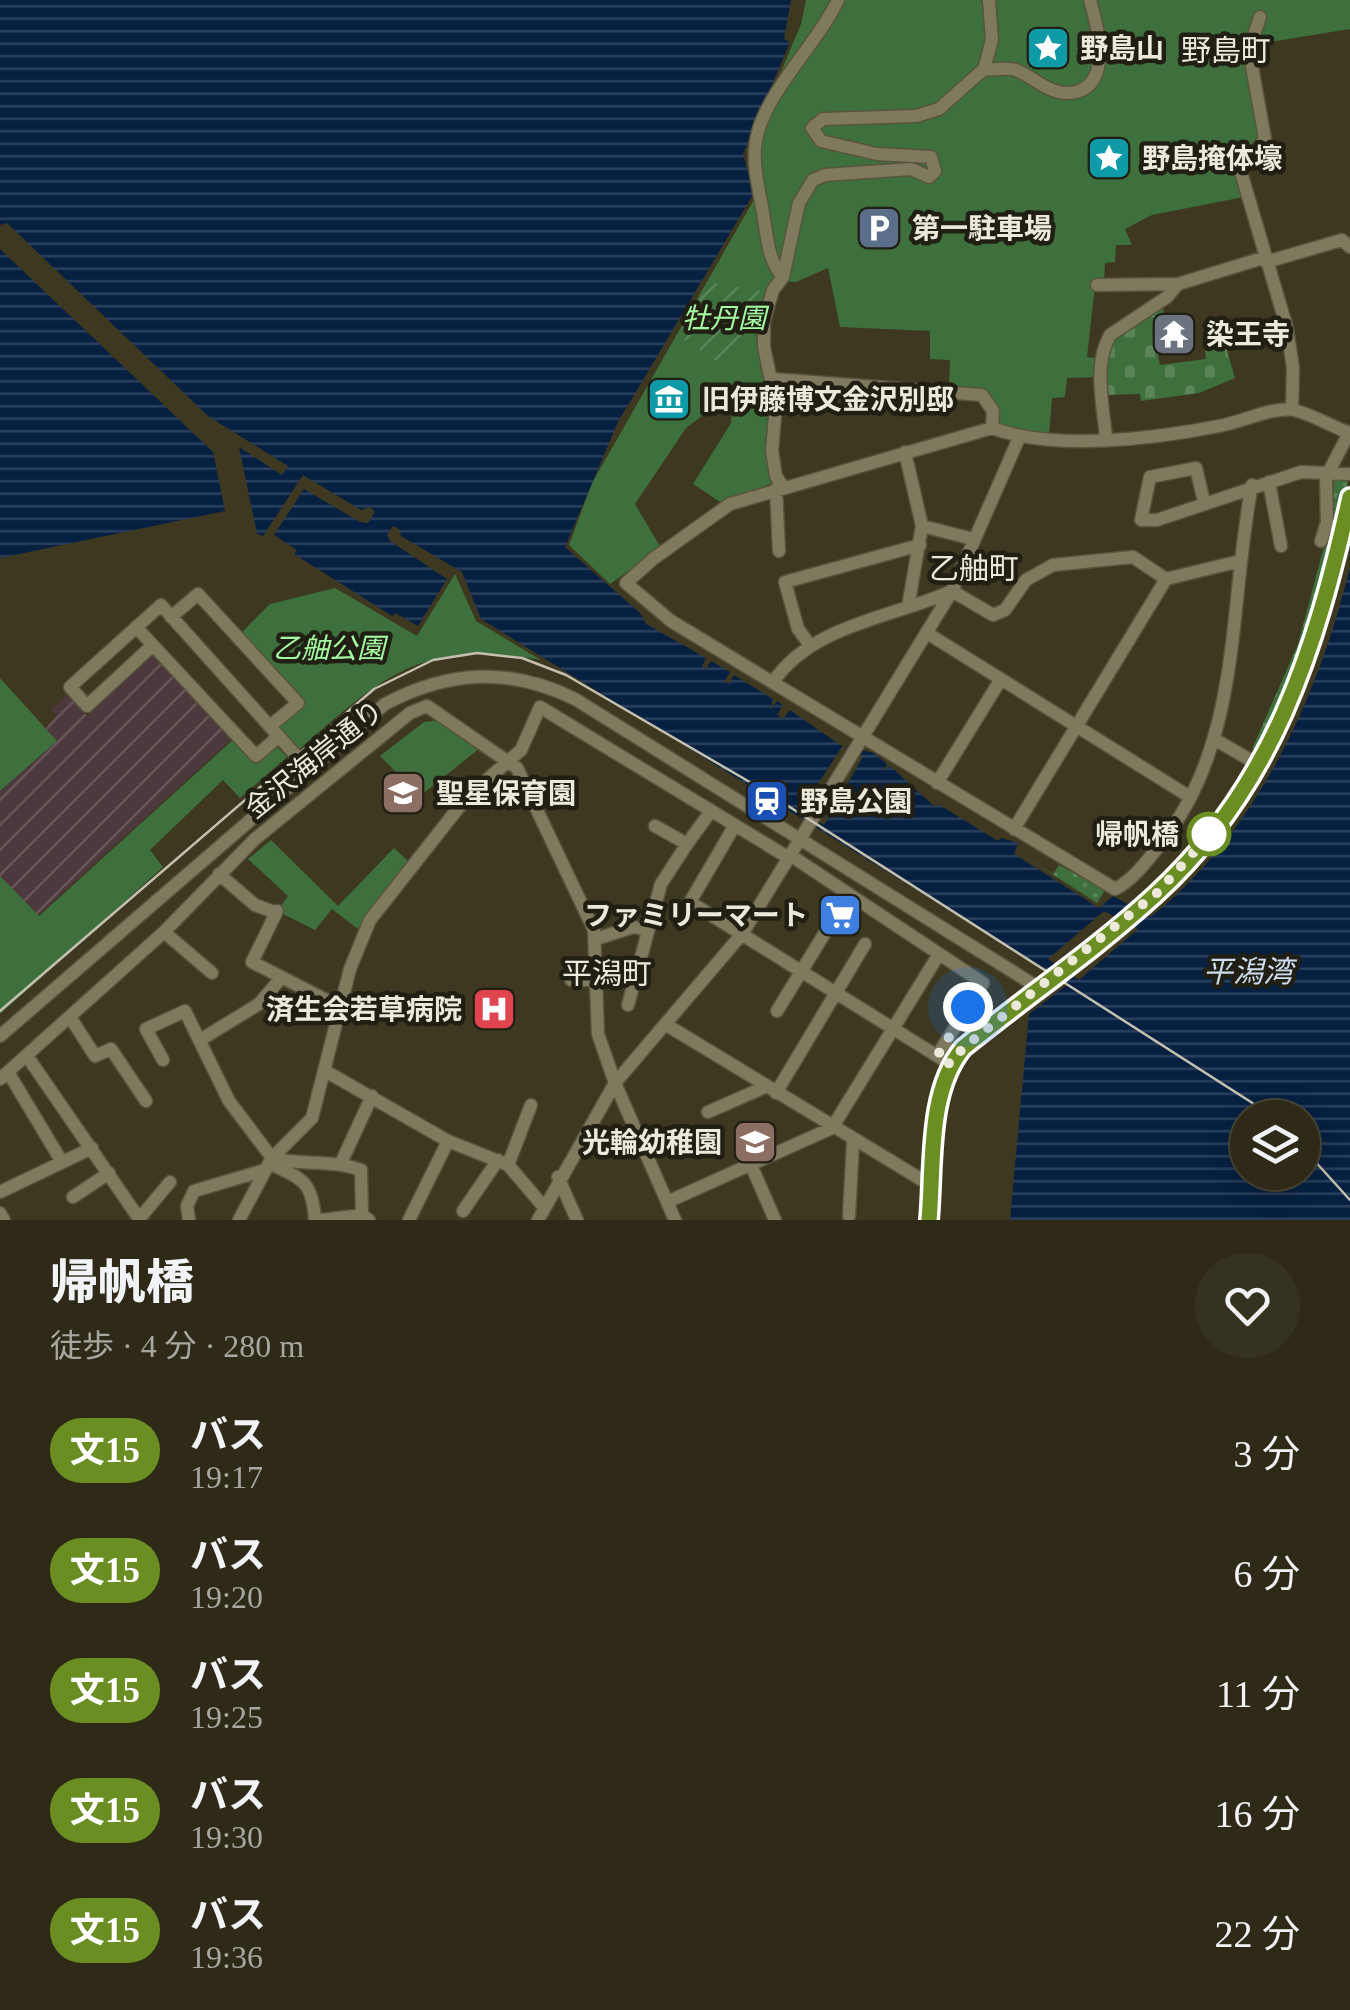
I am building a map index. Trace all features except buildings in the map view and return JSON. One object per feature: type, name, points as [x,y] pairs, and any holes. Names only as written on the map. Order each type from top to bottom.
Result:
[{"type":"street","points":[[783,277],[774,268],[766,234],[755,144],[776,94],[826,26],[838,0]]},
{"type":"street","points":[[779,551],[780,488],[772,451],[773,379],[763,338],[773,290],[783,277],[799,203],[813,180],[825,174],[911,169],[929,177],[935,170],[931,157],[922,154],[876,154],[816,140],[814,124],[823,119],[930,114],[984,69],[992,40],[988,0]]},
{"type":"street","points":[[984,69],[1011,68],[1054,91],[1070,93],[1084,87],[1096,74],[1100,55],[1101,35],[1090,0]]},
{"type":"street","points":[[1260,17],[1249,50],[1264,139],[1240,169],[1287,328],[1293,368],[1292,409]]},
{"type":"street","points":[[1096,284],[1178,284],[1330,241],[1342,240],[1350,247]]},
{"type":"street","points":[[1106,438],[1100,365],[1105,344],[1110,335],[1167,297],[1178,284]]},
{"type":"street","points":[[773,379],[982,394],[994,410],[992,428]]},
{"type":"street","points":[[1252,486],[1240,560],[1235,639],[1214,739],[1190,797],[1165,838],[1115,889],[671,621],[626,580],[730,504],[992,428],[1019,438],[1106,438],[1180,433],[1292,409],[1349,433],[1330,471],[1327,522],[1321,540]]},
{"type":"street","points":[[327,1072],[448,1141],[503,1163],[541,1214],[558,1177],[615,1083],[742,934],[801,840],[952,591],[1019,438]]},
{"type":"street","points":[[905,452],[922,526],[908,607]]},
{"type":"street","points":[[1204,502],[1196,468],[1150,477],[1141,520],[1158,520],[1301,472],[1350,474]]},
{"type":"street","points":[[1268,482],[1280,546]]},
{"type":"street","points":[[929,1220],[939,1102],[950,1064],[963,1048],[1136,910],[1191,856],[1259,765],[1307,664],[1350,496]]},
{"type":"street","points":[[922,526],[973,539]]},
{"type":"street","points":[[810,646],[798,629],[786,582],[920,544]]},
{"type":"street","points":[[774,682],[787,662],[810,646],[952,591],[993,614],[1005,610],[1026,580],[1053,565],[1133,556],[1166,579]]},
{"type":"street","points":[[1014,830],[1166,579],[1240,560]]},
{"type":"street","points":[[136,626],[256,756],[298,703],[198,594],[171,616]]},
{"type":"street","points":[[153,645],[87,706],[70,686],[161,605],[309,770]]},
{"type":"street","points":[[926,634],[1190,797]]},
{"type":"street","points":[[105,655],[122,674]]},
{"type":"street","points":[[0,1036],[365,720],[409,691],[454,677],[523,679],[575,699],[871,884],[1045,984]]},
{"type":"street","points":[[937,782],[1001,679]]},
{"type":"street","name":"金沢海岸通り","points":[[4,1076],[164,932],[219,874],[304,796],[420,707],[436,710],[510,760]]},
{"type":"street","points":[[239,1220],[269,1163],[312,1118],[327,1072],[340,1007],[370,920],[467,798],[521,750],[540,707],[789,857],[983,983],[937,1056]]},
{"type":"street","points":[[1214,739],[1259,765]]},
{"type":"street","points":[[510,760],[596,940],[598,1034],[615,1083],[676,1220]]},
{"type":"street","points":[[628,1005],[664,875],[711,811]]},
{"type":"street","points":[[735,825],[690,902],[950,1064]]},
{"type":"street","points":[[655,826],[687,844]]},
{"type":"street","points":[[219,874],[255,904],[275,911],[252,962],[340,1007]]},
{"type":"street","points":[[859,905],[871,884]]},
{"type":"street","points":[[777,1011],[831,923]]},
{"type":"street","points":[[596,940],[633,927],[648,930]]},
{"type":"street","points":[[164,932],[212,973]]},
{"type":"street","points":[[708,1112],[771,1090],[865,944]]},
{"type":"street","points":[[667,1202],[832,1128],[939,954]]},
{"type":"street","points":[[200,1040],[259,1004],[282,978]]},
{"type":"street","points":[[571,980],[599,980]]},
{"type":"street","points":[[164,1060],[146,1029],[185,1011],[229,1101],[269,1163],[305,1182],[314,1193],[319,1220],[366,1218],[361,1170],[342,1163],[269,1163],[194,1191],[187,1206],[188,1220]]},
{"type":"street","points":[[70,1017],[95,1056],[110,1048],[146,1101]]},
{"type":"street","points":[[665,1024],[853,1142],[932,1186]]},
{"type":"street","points":[[26,1056],[140,1220],[170,1182]]},
{"type":"street","points":[[4,1076],[62,1162]]},
{"type":"street","points":[[342,1163],[372,1096]]},
{"type":"street","points":[[463,1211],[503,1163],[532,1104]]},
{"type":"street","points":[[409,1220],[448,1141]]},
{"type":"street","points":[[849,1216],[853,1142]]},
{"type":"street","points":[[0,1192],[92,1148]]},
{"type":"street","points":[[751,1165],[775,1220]]},
{"type":"street","points":[[72,1197],[109,1173]]},
{"type":"street","points":[[558,1177],[577,1220]]},
{"type":"street","points":[[0,1213],[4,1220]]},
{"type":"shaded area","points":[[156,652],[234,737],[34,919],[0,882],[0,788],[56,715],[51,710],[67,695],[87,716]]},
{"type":"green space","points":[[806,0],[1350,0],[1350,29],[1245,46],[1261,137],[1238,167],[1244,197],[1152,215],[1125,229],[1132,245],[1116,245],[1115,262],[1105,263],[1104,283],[1095,286],[1087,357],[1095,358],[1097,377],[1067,378],[1065,397],[1052,398],[1049,436],[996,424],[982,391],[949,388],[950,360],[930,359],[930,331],[840,327],[828,268],[796,282],[773,280],[756,334],[769,393],[766,452],[772,483],[723,504],[693,484],[731,423],[734,392],[686,428],[635,504],[661,548],[610,584],[569,545],[592,483],[756,196],[748,151],[801,24]]},
{"type":"green space","name":"牡丹園","points":[[708,282],[765,292],[750,337],[716,361],[679,336]]},
{"type":"green space","points":[[1162,305],[1171,339],[1155,342],[1160,365],[1206,359],[1205,351],[1226,347],[1235,378],[1199,393],[1141,401],[1140,394],[1107,395],[1108,348],[1122,331]]},
{"type":"green space","points":[[1334,479],[1348,481],[1313,624],[1265,742],[1252,749],[1298,644],[1333,513]]},
{"type":"green space","name":"乙舳公園","points":[[455,574],[476,621],[541,660],[465,655],[434,659],[407,669],[356,701],[299,750],[278,726],[303,702],[240,634],[270,604],[335,588],[417,636]]},
{"type":"green space","points":[[0,678],[57,741],[0,791]]},
{"type":"green space","points":[[439,720],[480,748],[420,796],[380,756],[424,722]]},
{"type":"green space","points":[[236,737],[256,759],[274,744],[287,757],[240,798],[223,780],[150,850],[163,867],[0,1014],[0,876],[39,916]]},
{"type":"green space","points":[[271,840],[338,906],[394,848],[408,861],[358,929],[332,909],[315,930],[277,911],[288,896],[248,859]]},
{"type":"green space","points":[[1018,852],[1053,874],[1059,865],[1105,890],[1097,903]]},
{"type":"water","name":"平潟湾","points":[[0,0],[791,0],[784,39],[790,42],[743,154],[754,193],[618,422],[565,547],[640,613],[646,624],[706,658],[702,667],[706,669],[711,661],[730,672],[724,682],[729,684],[734,675],[773,699],[770,710],[777,701],[783,705],[777,715],[783,719],[790,710],[840,745],[874,753],[887,764],[884,771],[890,766],[935,807],[938,804],[998,841],[1001,838],[1018,843],[1014,854],[1099,908],[1113,896],[1151,917],[1223,844],[1279,758],[1320,665],[1350,567],[1350,1220],[1010,1220],[1029,1014],[1068,984],[481,619],[462,572],[401,536],[399,529],[393,526],[387,535],[390,541],[447,579],[418,626],[395,613],[392,616],[294,554],[297,550],[274,535],[304,489],[360,522],[368,523],[375,512],[370,507],[361,510],[303,475],[263,536],[257,534],[239,447],[282,475],[288,466],[208,416],[7,223],[0,225]]},
{"type":"water","points":[[0,249],[213,452],[225,511],[0,558]]},
{"type":"pier","points":[[843,745],[863,757],[824,825],[801,810]]},
{"type":"pier","name":"帰帆橋","points":[[1104,911],[1138,929],[1079,980],[1048,959]]},
{"type":"tram line","points":[[0,1011],[374,689],[433,660],[477,653],[522,658],[566,675],[760,788],[1248,1100]]},
{"type":"tram line","points":[[1320,1167],[1350,1200]]},
{"type":"bus line","name":"文15","points":[[929,1220],[939,1102],[950,1064],[963,1048],[1157,893],[1238,799],[1292,703],[1307,664],[1350,497]]},
{"type":"place","name":"野島山","points":[[1048,48]]},
{"type":"place","name":"野島掩体壕","points":[[1109,158]]},
{"type":"place","name":"第一駐車場","points":[[879,228]]},
{"type":"place","name":"染王寺","points":[[1174,334]]},
{"type":"place","name":"旧伊藤博文金沢別邸","points":[[669,399]]},
{"type":"place","name":"聖星保育園","points":[[403,793]]},
{"type":"place","name":"野島公園","points":[[767,801]]},
{"type":"place","name":"帰帆橋","points":[[1209,834]]},
{"type":"place","name":"ファミリーマート","points":[[840,915]]},
{"type":"place","name":"済生会若草病院","points":[[494,1009]]},
{"type":"place","name":"光輪幼稚園","points":[[755,1142]]},
{"type":"district","name":"野島町","points":[[1226,51]]},
{"type":"district","name":"乙舳町","points":[[974,569]]},
{"type":"district","name":"平潟町","points":[[607,974]]},
{"type":"route","points":[[968,1007],[937,1056],[950,1064],[963,1048],[1157,893],[1212,832],[1209,834]]}]
